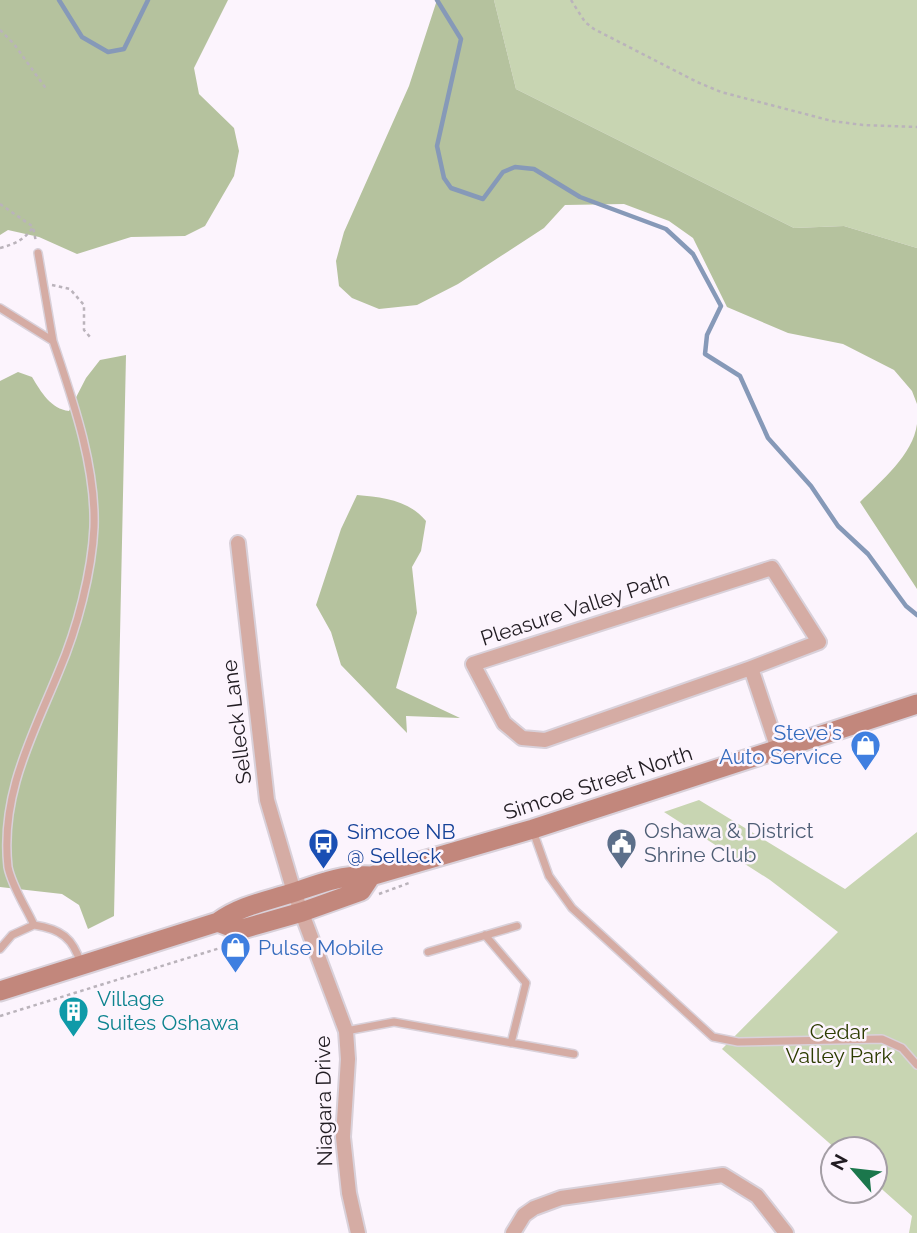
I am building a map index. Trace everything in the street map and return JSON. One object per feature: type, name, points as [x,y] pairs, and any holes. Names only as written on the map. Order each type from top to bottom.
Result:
[{"type":"main road","name":"Simcoe Street North","points":[[0,991],[218,922],[232,911],[352,875],[371,876],[533,829],[917,704]]},
{"type":"main road","name":"Simcoe Street North","points":[[218,922],[239,930],[302,912],[361,891],[371,876]]},
{"type":"street","name":"Selleck Lane","points":[[238,543],[268,800],[294,892]]},
{"type":"street","name":"Pleasure Valley Path","points":[[772,568],[819,642],[751,668],[545,740],[522,738],[504,723],[473,664],[772,568]]},
{"type":"street","points":[[751,668],[778,749]]},
{"type":"street","name":"Niagara Drive","points":[[294,892],[346,1031],[348,1059],[343,1137],[349,1193],[358,1233]]},
{"type":"street","points":[[513,1233],[524,1215],[534,1208],[561,1199],[723,1175],[757,1196],[786,1233]]},
{"type":"lane","points":[[34,925],[8,870],[4,824],[7,801],[19,760],[60,671],[74,633],[94,526],[91,484],[77,414],[53,341],[38,253]]},
{"type":"lane","points":[[0,308],[53,341]]},
{"type":"lane","points":[[533,829],[550,876],[572,908],[713,1037],[738,1042],[882,1039],[902,1048],[917,1065]]},
{"type":"lane","points":[[0,949],[12,935],[34,925],[61,932],[76,947],[82,964]]},
{"type":"lane","points":[[428,952],[517,926]]},
{"type":"lane","points":[[485,935],[526,983],[511,1043]]},
{"type":"lane","points":[[346,1031],[394,1023],[574,1054]]},
{"type":"path","points":[[571,0],[584,22],[594,29],[721,92],[832,121],[917,127]]},
{"type":"path","points":[[0,30],[14,44],[47,90]]},
{"type":"path","points":[[0,204],[33,227],[38,253]]},
{"type":"path","points":[[0,248],[15,244],[27,236],[33,227]]},
{"type":"path","points":[[43,283],[70,289],[84,305],[84,330],[89,337]]},
{"type":"green space","points":[[0,0],[228,0],[194,68],[199,94],[234,128],[239,151],[234,176],[205,226],[185,236],[131,237],[77,254],[39,237],[8,230],[0,235]]},
{"type":"green space","points":[[437,0],[494,0],[516,89],[794,228],[844,226],[917,248],[917,404],[912,391],[894,370],[843,344],[788,333],[727,307],[693,238],[669,221],[624,204],[565,205],[544,228],[458,284],[417,305],[379,309],[352,298],[339,286],[336,261],[344,232],[409,86]]},
{"type":"green space","points":[[494,0],[917,0],[917,248],[844,226],[794,228],[516,89]]},
{"type":"green space","points":[[126,355],[114,916],[88,929],[79,905],[62,894],[0,887],[0,381],[18,372],[32,377],[52,403],[69,411],[86,378],[100,360]]},
{"type":"green space","points":[[917,424],[917,589],[860,502],[903,457]]},
{"type":"green space","points":[[357,495],[403,504],[412,508],[426,521],[421,551],[412,567],[417,613],[396,688],[460,718],[406,716],[407,733],[341,665],[331,632],[316,605],[341,529]]},
{"type":"green space","name":"Cedar Valley Park","points":[[699,800],[845,889],[917,832],[917,1233],[909,1233],[912,1216],[889,1195],[889,1135],[820,1135],[722,1049],[838,932],[770,880],[664,812]]},
{"type":"waterway","points":[[59,0],[82,37],[108,52],[124,49],[148,0]]},
{"type":"waterway","points":[[437,0],[461,39],[437,146],[444,178],[451,188],[483,199],[503,172],[515,167],[534,169],[580,197],[666,229],[693,254],[721,306],[707,335],[705,354],[740,376],[768,438],[811,486],[838,526],[868,554],[906,606],[917,615]]},
{"type":"place","name":"Steve's Auto Service","points":[[865,772]]},
{"type":"place","name":"Oshawa & District Shrine Club","points":[[621,870]]},
{"type":"place","name":"Simcoe NB @ Selleck","points":[[324,871]]},
{"type":"place","name":"Pulse Mobile","points":[[235,975]]},
{"type":"place","name":"Village Suites Oshawa","points":[[74,1038]]}]
